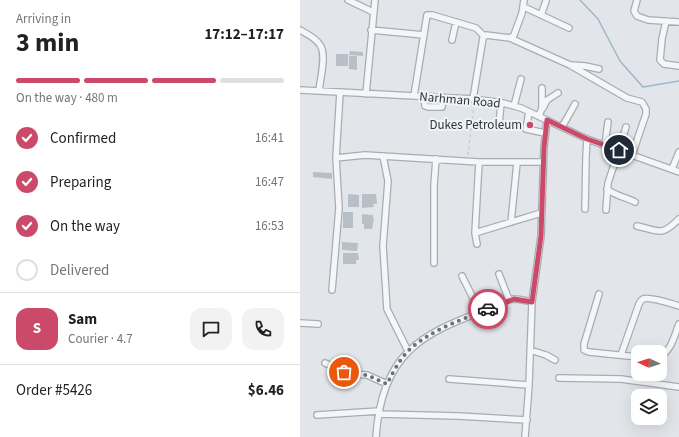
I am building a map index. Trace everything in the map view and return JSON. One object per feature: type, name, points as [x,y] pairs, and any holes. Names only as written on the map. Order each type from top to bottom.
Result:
[{"type":"street","points":[[348,0],[373,12]]},
{"type":"street","points":[[366,94],[375,0]]},
{"type":"street","points":[[510,38],[514,35],[524,7],[524,0]]},
{"type":"street","points":[[637,0],[634,11],[637,16],[648,20],[679,22]]},
{"type":"street","points":[[541,15],[546,1]]},
{"type":"street","points":[[524,7],[569,28]]},
{"type":"street","points":[[414,96],[427,15],[432,15],[476,28],[484,36]]},
{"type":"street","points":[[452,40],[456,22]]},
{"type":"street","points":[[666,22],[662,39],[660,60],[664,64],[679,66]]},
{"type":"street","points":[[300,30],[322,46],[324,55],[319,91]]},
{"type":"street","points":[[372,30],[424,34]]},
{"type":"street","points":[[484,36],[510,38],[570,66],[627,98],[642,102],[646,109],[645,120],[632,155]]},
{"type":"street","points":[[474,99],[484,36]]},
{"type":"street","points":[[570,66],[586,66],[599,69]]},
{"type":"street","points":[[514,106],[522,80]]},
{"type":"street","points":[[540,116],[542,108],[542,88]]},
{"type":"street","name":"Narhman Road","points":[[300,90],[474,99],[501,103],[514,106],[540,116],[587,139],[679,172]]},
{"type":"street","points":[[332,290],[339,208],[336,158],[340,92]]},
{"type":"street","points":[[542,108],[547,100],[558,93]]},
{"type":"street","points":[[424,97],[426,106],[428,107],[442,107],[443,98]]},
{"type":"street","points":[[499,125],[501,103]]},
{"type":"street","points":[[562,127],[575,104]]},
{"type":"street","points":[[530,112],[526,129],[545,133]]},
{"type":"street","points":[[525,437],[529,385],[532,302],[541,236],[543,162],[547,120]]},
{"type":"street","points":[[605,145],[608,122]]},
{"type":"street","points":[[606,210],[607,189],[626,127]]},
{"type":"street","points":[[585,209],[585,164],[587,139]]},
{"type":"street","points":[[672,169],[679,152]]},
{"type":"street","points":[[336,158],[365,155],[468,160],[479,162],[543,162]]},
{"type":"street","points":[[383,156],[388,181],[383,246],[387,309],[408,351]]},
{"type":"street","points":[[434,263],[434,184],[436,159]]},
{"type":"street","points":[[477,244],[475,232],[479,162]]},
{"type":"street","points":[[511,222],[518,163]]},
{"type":"street","points":[[607,189],[613,194],[625,197],[635,202]]},
{"type":"street","points":[[475,232],[541,213]]},
{"type":"street","points":[[637,226],[660,232],[665,231],[679,219]]},
{"type":"street","points":[[499,274],[509,300]]},
{"type":"street","points":[[462,276],[480,312]]},
{"type":"street","points":[[598,294],[584,344],[584,350],[589,352],[631,356]]},
{"type":"street","points":[[621,355],[639,304],[642,300],[645,298],[679,306]]},
{"type":"street","points":[[376,437],[381,399],[399,362],[408,351],[425,338],[456,322],[509,300],[519,299],[532,302]]},
{"type":"street","points":[[300,323],[318,324]]},
{"type":"street","points":[[667,351],[679,324]]},
{"type":"street","points":[[530,350],[546,355],[555,360]]},
{"type":"street","points":[[325,363],[350,374],[367,375],[387,384]]},
{"type":"street","points":[[559,378],[621,379],[679,387]]},
{"type":"street","points":[[449,379],[529,385]]},
{"type":"street","points":[[317,415],[379,413],[527,420]]},
{"type":"path","points":[[468,160],[474,99]]},
{"type":"building","points":[[350,51],[363,52],[363,56],[349,55]]},
{"type":"building","points":[[336,54],[348,54],[348,66],[336,66]]},
{"type":"building","points":[[349,56],[357,56],[357,70],[349,69]]},
{"type":"building","points":[[313,172],[332,173],[332,179],[313,177]]},
{"type":"building","points":[[348,194],[359,195],[359,207],[348,207]]},
{"type":"building","points":[[362,194],[376,194],[377,204],[373,204],[374,207],[362,208]]},
{"type":"building","points":[[343,212],[353,212],[353,228],[343,228]]},
{"type":"building","points":[[362,214],[373,215],[374,219],[372,229],[364,229],[364,224],[362,224]]},
{"type":"building","points":[[342,242],[358,243],[357,251],[342,250]]},
{"type":"building","points":[[343,253],[358,253],[359,260],[356,260],[356,264],[343,264]]},
{"type":"waterway","points":[[580,0],[598,19],[620,61],[643,87],[679,81]]},
{"type":"way so far","points":[[344,372],[355,375],[367,375],[387,384],[399,362],[414,346],[425,338],[456,322],[488,309]]},
{"type":"place","name":"Dukes Petroleum","points":[[530,125]]},
{"type":"route","points":[[488,309],[514,299],[532,302],[541,236],[544,147],[547,120],[587,139],[619,150]]}]
